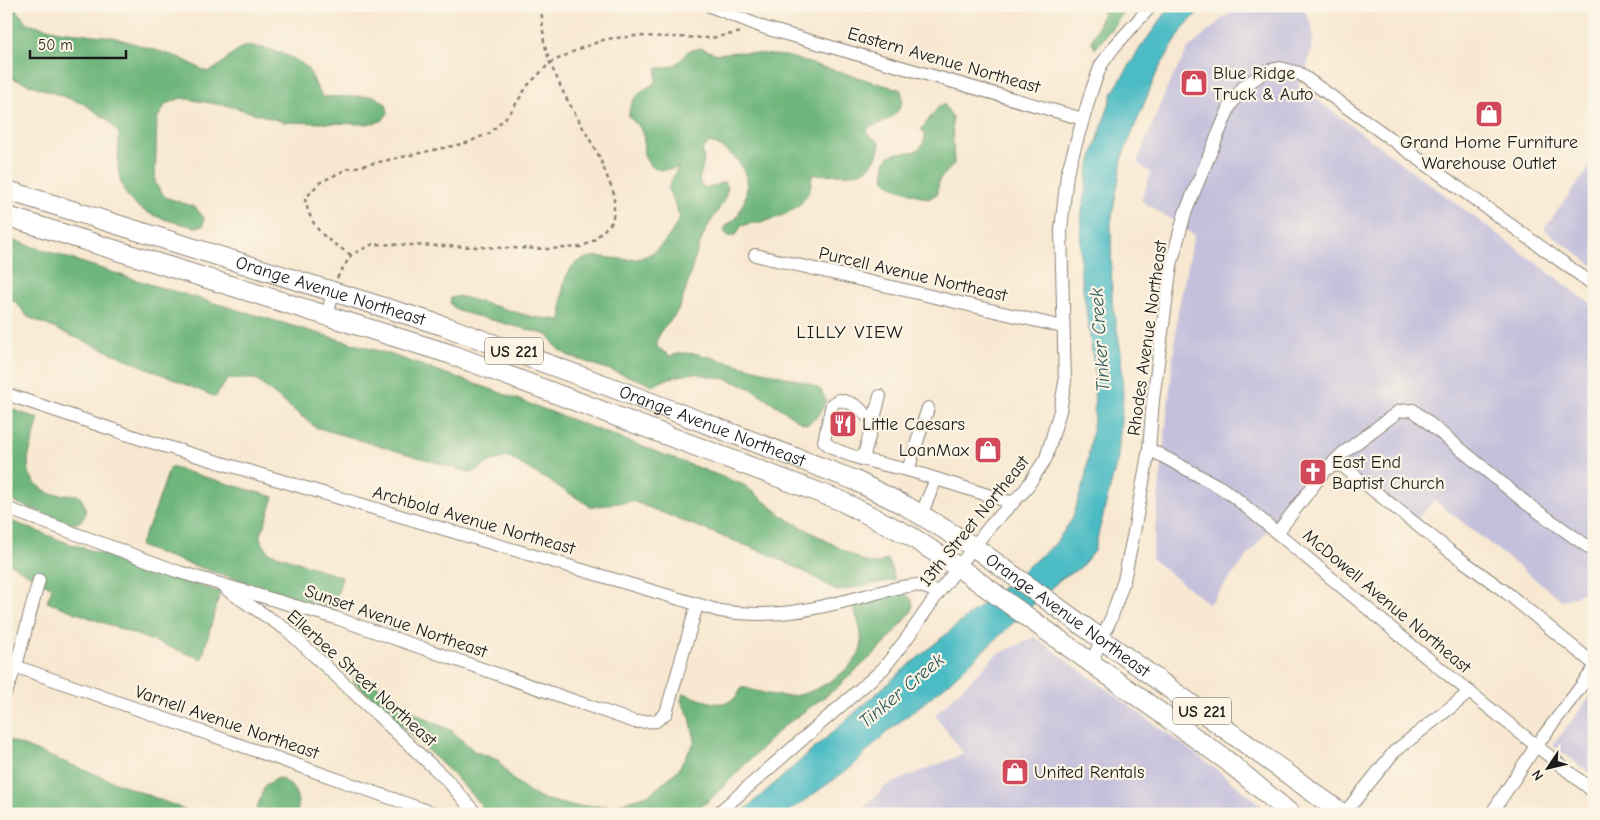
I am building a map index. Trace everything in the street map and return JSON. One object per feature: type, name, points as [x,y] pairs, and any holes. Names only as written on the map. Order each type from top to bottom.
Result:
[{"type":"highway","name":"Orange Avenue Northeast","points":[[6,190],[444,326],[854,480],[921,515],[974,547],[1344,814]]},
{"type":"highway","name":"Orange Avenue Northeast","points":[[6,216],[450,354],[839,500],[910,536],[958,567],[1226,760],[1292,814]]},
{"type":"street","name":"Eastern Avenue Northeast","points":[[710,6],[765,28],[1083,119]]},
{"type":"street","name":"13th Street Northeast","points":[[717,814],[883,669],[908,638],[958,567],[1038,472],[1053,440],[1064,382],[1061,230],[1062,205],[1069,166],[1101,65],[1114,47],[1151,6]]},
{"type":"street","name":"Rhodes Avenue Northeast","points":[[1091,663],[1103,639],[1124,580],[1149,449],[1153,400],[1171,265],[1186,213],[1236,96],[1255,77],[1266,71],[1280,68],[1299,73],[1594,285]]},
{"type":"street","name":"Purcell Avenue Northeast","points":[[755,255],[1063,327]]},
{"type":"street","points":[[327,316],[333,292]]},
{"type":"street","points":[[606,411],[613,388]]},
{"type":"street","name":"Archbold Avenue Northeast","points":[[6,394],[144,440],[697,605],[740,614],[778,615],[815,609],[901,587],[917,585],[939,592]]},
{"type":"street","points":[[862,459],[880,396]]},
{"type":"street","points":[[872,423],[867,415],[853,402],[839,400],[832,404],[824,441],[828,446],[862,459],[908,470],[1013,503]]},
{"type":"street","points":[[908,470],[928,408]]},
{"type":"street","points":[[1277,533],[1326,469],[1375,428],[1399,411],[1413,410],[1526,503],[1594,551]]},
{"type":"street","name":"McDowell Avenue Northeast","points":[[1149,449],[1220,487],[1594,792]]},
{"type":"street","points":[[1326,469],[1336,465],[1344,467],[1451,552],[1507,593],[1594,664]]},
{"type":"street","points":[[921,515],[936,479]]},
{"type":"street","name":"Sunset Avenue Northeast","points":[[6,508],[179,572],[336,618],[626,720],[648,723],[656,721],[666,713],[697,605]]},
{"type":"street","points":[[6,692],[11,664],[39,580]]},
{"type":"street","name":"Ellerbee Street Northeast","points":[[214,582],[287,630],[448,781],[476,814]]},
{"type":"street","name":"Varnell Avenue Northeast","points":[[11,664],[436,814]]},
{"type":"street","points":[[1491,814],[1536,746],[1594,669]]},
{"type":"street","points":[[1344,814],[1394,752],[1470,692]]},
{"type":"path","points":[[333,292],[338,275],[351,255],[372,244],[548,249],[580,246],[592,242],[612,222],[614,194],[599,156],[564,94],[550,63],[544,42],[541,6]]},
{"type":"path","points":[[351,255],[321,236],[308,217],[305,199],[319,183],[346,169],[466,143],[490,132],[510,114],[528,85],[550,63],[606,39],[668,35],[710,38],[765,28]]},
{"type":"shaded area","points":[[1243,6],[1301,6],[1312,24],[1313,42],[1307,67],[1298,86],[1594,306],[1594,588],[1563,601],[1434,500],[1417,521],[1329,460],[1319,467],[1209,604],[1152,559],[1178,311],[1194,235],[1141,200],[1151,173],[1137,163],[1167,88],[1188,49],[1222,19]]},
{"type":"shaded area","points":[[1594,161],[1594,266],[1544,229]]},
{"type":"shaded area","points":[[1035,637],[1217,770],[1272,814],[857,814],[887,785],[964,754],[935,715],[996,655]]},
{"type":"shaded area","points":[[1594,692],[1594,776],[1553,745]]},
{"type":"green space","points":[[6,6],[13,6],[27,23],[59,31],[113,37],[181,58],[207,72],[217,67],[241,48],[265,48],[294,59],[306,67],[323,97],[374,96],[386,104],[388,113],[382,121],[366,124],[284,122],[229,106],[181,98],[166,104],[157,119],[155,183],[165,197],[195,207],[204,218],[203,226],[195,227],[170,221],[136,206],[128,197],[122,186],[119,173],[119,134],[108,120],[84,104],[6,76]]},
{"type":"green space","points":[[1101,6],[1129,6],[1095,49],[1092,42],[1103,13]]},
{"type":"green space","points":[[701,48],[717,54],[738,52],[786,56],[901,90],[902,97],[899,110],[889,119],[867,130],[868,134],[880,143],[877,156],[871,165],[855,173],[812,175],[809,191],[795,208],[773,219],[741,226],[737,234],[729,237],[724,231],[728,224],[737,217],[742,206],[747,185],[745,175],[736,159],[720,147],[710,142],[702,149],[704,160],[699,181],[702,186],[708,188],[724,182],[728,187],[721,206],[700,243],[679,308],[659,335],[657,347],[670,356],[682,353],[698,354],[808,383],[821,390],[826,401],[819,415],[808,424],[802,423],[752,389],[730,380],[694,373],[669,378],[654,385],[569,356],[558,349],[548,335],[458,311],[450,304],[451,298],[459,296],[533,317],[561,320],[564,282],[569,271],[577,263],[594,257],[641,258],[660,247],[680,217],[668,189],[678,167],[662,170],[653,167],[646,160],[642,131],[629,116],[631,104],[637,96],[656,82],[657,68],[671,66],[682,59],[688,51]]},
{"type":"green space","points":[[944,104],[952,117],[954,164],[939,180],[937,194],[928,199],[894,187],[885,180],[885,166],[888,157],[894,154],[917,150],[923,144],[925,133],[921,130],[939,106]]},
{"type":"green space","points":[[6,238],[149,284],[389,354],[493,390],[744,485],[784,517],[865,562],[877,564],[888,559],[895,580],[837,591],[809,574],[768,554],[632,501],[592,507],[509,457],[491,461],[472,473],[315,427],[255,379],[228,379],[215,397],[28,317],[15,301],[6,302]]},
{"type":"green space","points":[[6,407],[39,419],[28,458],[29,473],[35,483],[50,494],[78,495],[84,503],[86,512],[78,523],[72,524],[6,499]]},
{"type":"green space","points":[[170,467],[274,497],[260,538],[268,552],[342,577],[333,610],[139,546],[153,516]]},
{"type":"green space","points":[[6,519],[65,542],[220,592],[202,659],[47,602],[52,588],[6,561]]},
{"type":"green space","points":[[904,593],[912,600],[912,611],[883,646],[834,690],[784,726],[710,800],[691,814],[489,814],[452,773],[354,682],[354,675],[363,676],[420,716],[452,731],[474,751],[498,760],[512,779],[539,798],[572,806],[612,806],[650,794],[678,770],[695,741],[690,717],[681,701],[683,693],[708,702],[724,703],[731,701],[737,696],[742,687],[785,696],[799,695],[816,689],[844,671],[858,656],[861,648],[861,632],[853,607],[857,602]]},
{"type":"green space","points":[[6,739],[196,814],[6,814]]},
{"type":"green space","points":[[278,778],[288,783],[295,792],[298,802],[297,814],[255,814],[265,785]]},
{"type":"water","name":"Tinker Creek","points":[[1171,6],[1205,6],[1184,27],[1157,72],[1123,155],[1111,222],[1112,301],[1121,352],[1123,395],[1118,457],[1094,551],[1080,568],[1062,578],[945,686],[887,732],[854,765],[786,814],[740,814],[903,670],[1055,544],[1072,519],[1085,479],[1094,419],[1095,373],[1080,268],[1081,220],[1088,170],[1113,92],[1140,48]]},
{"type":"place","name":"Blue Ridge Truck & Auto","points":[[1194,83]]},
{"type":"place","name":"Grand Home Furniture Warehouse Outlet","points":[[1489,114]]},
{"type":"place","name":"Little Caesars","points":[[843,424]]},
{"type":"place","name":"LoanMax","points":[[988,450]]},
{"type":"place","name":"East End Baptist Church","points":[[1313,472]]},
{"type":"place","name":"United Rentals","points":[[1015,772]]},
{"type":"district","name":"LILLY VIEW","points":[[850,331]]}]
